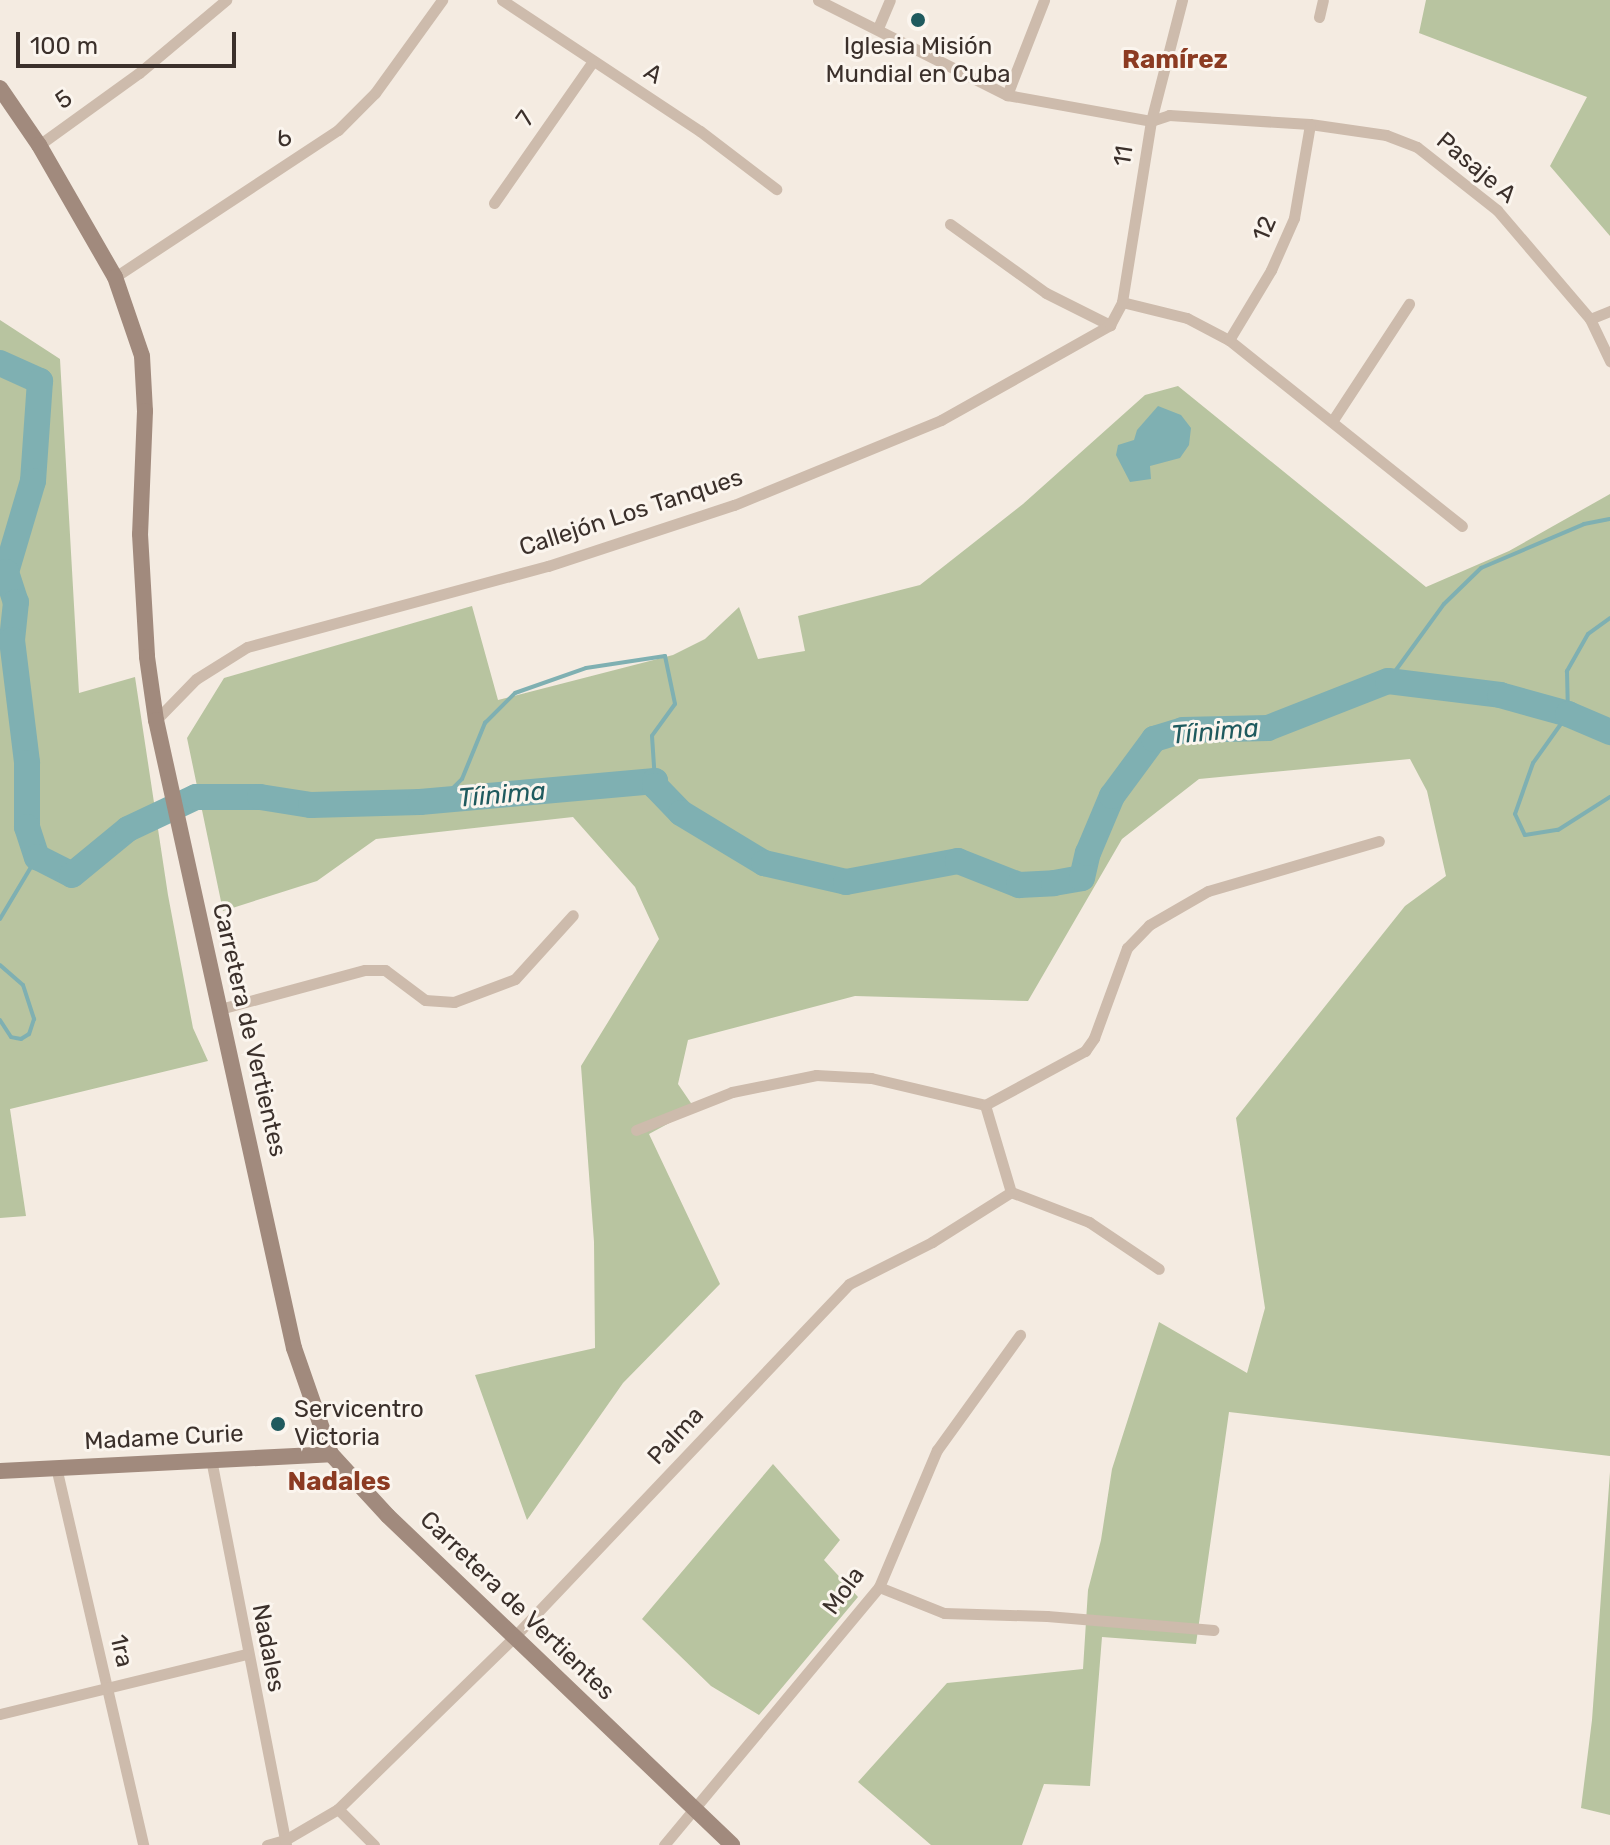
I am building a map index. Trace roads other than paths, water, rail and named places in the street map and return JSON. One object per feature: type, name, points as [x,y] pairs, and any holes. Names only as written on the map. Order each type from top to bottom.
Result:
[{"type":"main road","name":"Carretera de Vertientes","points":[[0,88],[39,145],[115,277],[142,356],[145,411],[140,534],[147,657],[156,720],[294,1348],[331,1454],[388,1516],[732,1845]]},
{"type":"main road","name":"Madame Curie","points":[[0,1471],[331,1454]]},
{"type":"street","name":"5","points":[[39,145],[139,73],[226,0]]},
{"type":"street","name":"6","points":[[115,277],[338,130],[375,93],[442,0]]},
{"type":"street","name":"A","points":[[502,0],[700,131],[776,189]]},
{"type":"street","name":"Pasaje A","points":[[818,0],[1007,95],[1151,121],[1169,115],[1310,124],[1386,135],[1417,147],[1497,210],[1590,319],[1610,361]]},
{"type":"street","points":[[878,28],[890,0]]},
{"type":"street","points":[[1007,95],[1044,0]]},
{"type":"street","name":"11","points":[[1112,322],[1122,302],[1151,121],[1182,0]]},
{"type":"street","points":[[1319,17],[1323,0]]},
{"type":"street","name":"7","points":[[494,203],[593,61]]},
{"type":"street","name":"12","points":[[1229,340],[1271,270],[1294,218],[1310,124]]},
{"type":"street","points":[[950,224],[979,248],[1046,293],[1112,322]]},
{"type":"street","points":[[1122,302],[1187,318],[1229,340],[1462,526]]},
{"type":"street","points":[[1333,420],[1409,304]]},
{"type":"street","points":[[1590,319],[1610,311]]},
{"type":"street","name":"Callejón Los Tanques","points":[[156,720],[196,679],[247,647],[548,566],[734,505],[941,420],[1112,322]]},
{"type":"street","points":[[636,1130],[732,1092],[816,1075],[871,1078],[985,1105],[1085,1051],[1094,1038],[1127,948],[1149,925],[1208,891],[1379,841]]},
{"type":"street","points":[[220,1009],[365,970],[385,970],[425,1000],[454,1002],[515,979],[573,915]]},
{"type":"street","points":[[985,1105],[1011,1192],[1089,1222],[1159,1269]]},
{"type":"street","name":"Palma","points":[[267,1845],[285,1843],[338,1809],[515,1636],[849,1284],[932,1242],[1011,1192]]},
{"type":"street","name":"Mola","points":[[664,1845],[879,1587],[937,1450],[1020,1335]]},
{"type":"street","name":"Nadales","points":[[211,1459],[246,1654],[285,1843]]},
{"type":"street","name":"1ra","points":[[56,1467],[143,1845]]},
{"type":"street","points":[[879,1587],[944,1613],[1047,1616],[1213,1630]]},
{"type":"street","points":[[0,1714],[246,1654]]},
{"type":"street","points":[[338,1809],[374,1845]]},
{"type":"water","points":[[1158,406],[1181,415],[1191,428],[1189,445],[1180,458],[1150,466],[1151,479],[1130,482],[1116,455],[1118,445],[1134,440],[1137,430]]},
{"type":"waterway","name":"Tíinima","points":[[0,363],[40,381],[33,481],[6,572],[16,602],[12,640],[27,763],[27,827],[37,857],[72,875],[128,829],[196,797],[260,797],[311,805],[420,802],[655,781],[655,786],[681,813],[764,863],[846,882],[958,861],[1019,885],[1054,883],[1082,878],[1088,853],[1112,796],[1154,739],[1183,730],[1268,728],[1388,681],[1500,695],[1568,714],[1610,732]]},
{"type":"waterway","name":"Tíinima","points":[[1388,681],[1444,604],[1481,568],[1584,524],[1610,519]]},
{"type":"waterway","name":"Tíinima","points":[[1610,618],[1588,634],[1567,671],[1568,714],[1533,763],[1515,814],[1525,835],[1558,830],[1610,797]]},
{"type":"waterway","points":[[443,798],[462,779],[485,723],[515,693],[586,668],[665,656],[675,704],[652,736],[655,781]]},
{"type":"waterway","points":[[0,919],[37,857]]},
{"type":"waterway","points":[[0,965],[23,985],[34,1019],[29,1034],[21,1039],[11,1037],[0,1020]]},
{"type":"place","name":"Iglesia Misión Mundial en Cuba","points":[[918,20]]},
{"type":"place","name":"Servicentro Victoria","points":[[278,1424]]},
{"type":"district","name":"Ramírez","points":[[1175,60]]},
{"type":"district","name":"Nadales","points":[[339,1482]]}]
